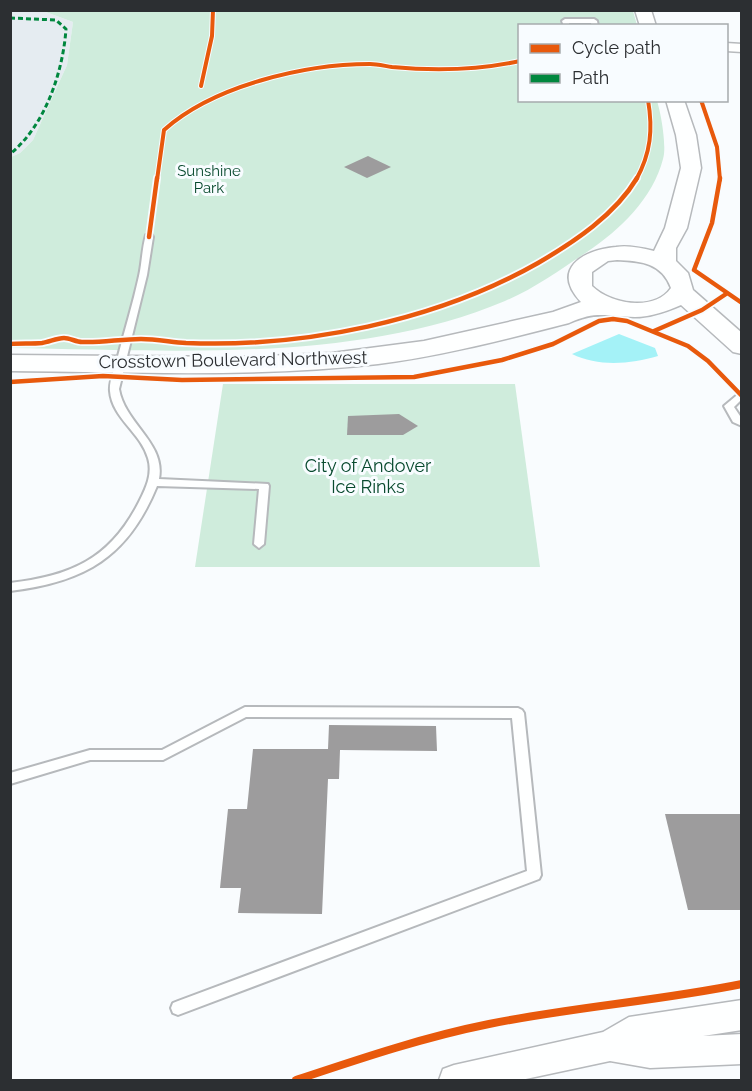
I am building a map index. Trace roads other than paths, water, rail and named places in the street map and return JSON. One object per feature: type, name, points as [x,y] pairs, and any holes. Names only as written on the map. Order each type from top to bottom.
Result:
[{"type":"street","points":[[665,264],[665,248],[676,228],[690,177],[690,157],[676,102]]},
{"type":"street","points":[[581,287],[577,278],[580,269],[588,261],[639,243],[679,211]]},
{"type":"street","points":[[616,253],[650,257],[665,264],[682,280],[678,298],[668,305],[654,309]]},
{"type":"street","name":"Crosstown Boulevard Northwest","points":[[524,324],[581,287],[590,297],[608,306]]},
{"type":"street","points":[[681,292],[715,320],[722,331],[741,347]]},
{"type":"street","name":"Crosstown Boulevard Northwest","points":[[10,363],[280,363],[377,357],[454,343],[524,324],[560,318],[578,310],[608,306],[637,310],[654,309]]},
{"type":"street","points":[[654,309],[722,331]]},
{"type":"street","points":[[610,1046],[628,1032],[741,1015]]},
{"type":"street","points":[[454,1080],[610,1046],[650,1053],[741,1049]]},
{"type":"lane","points":[[567,24],[566,21],[594,21],[595,24]]},
{"type":"lane","points":[[10,587],[46,584],[69,577],[104,556],[133,522],[153,482],[155,465],[147,445],[118,407],[115,399],[121,363],[150,241],[149,237]]},
{"type":"lane","points":[[741,394],[729,406],[736,420],[741,423]]},
{"type":"lane","points":[[153,482],[264,486],[258,544]]},
{"type":"lane","points":[[10,779],[90,755],[163,755],[245,712],[518,713],[534,874],[178,1008]]},
{"type":"water","points":[[619,334],[655,348],[658,356],[615,363],[593,361],[572,354]]},
{"type":"park label","name":"Sunshine Park","points":[[209,180]]},
{"type":"park label","name":"City of Andover Ice Rinks","points":[[368,476]]}]
